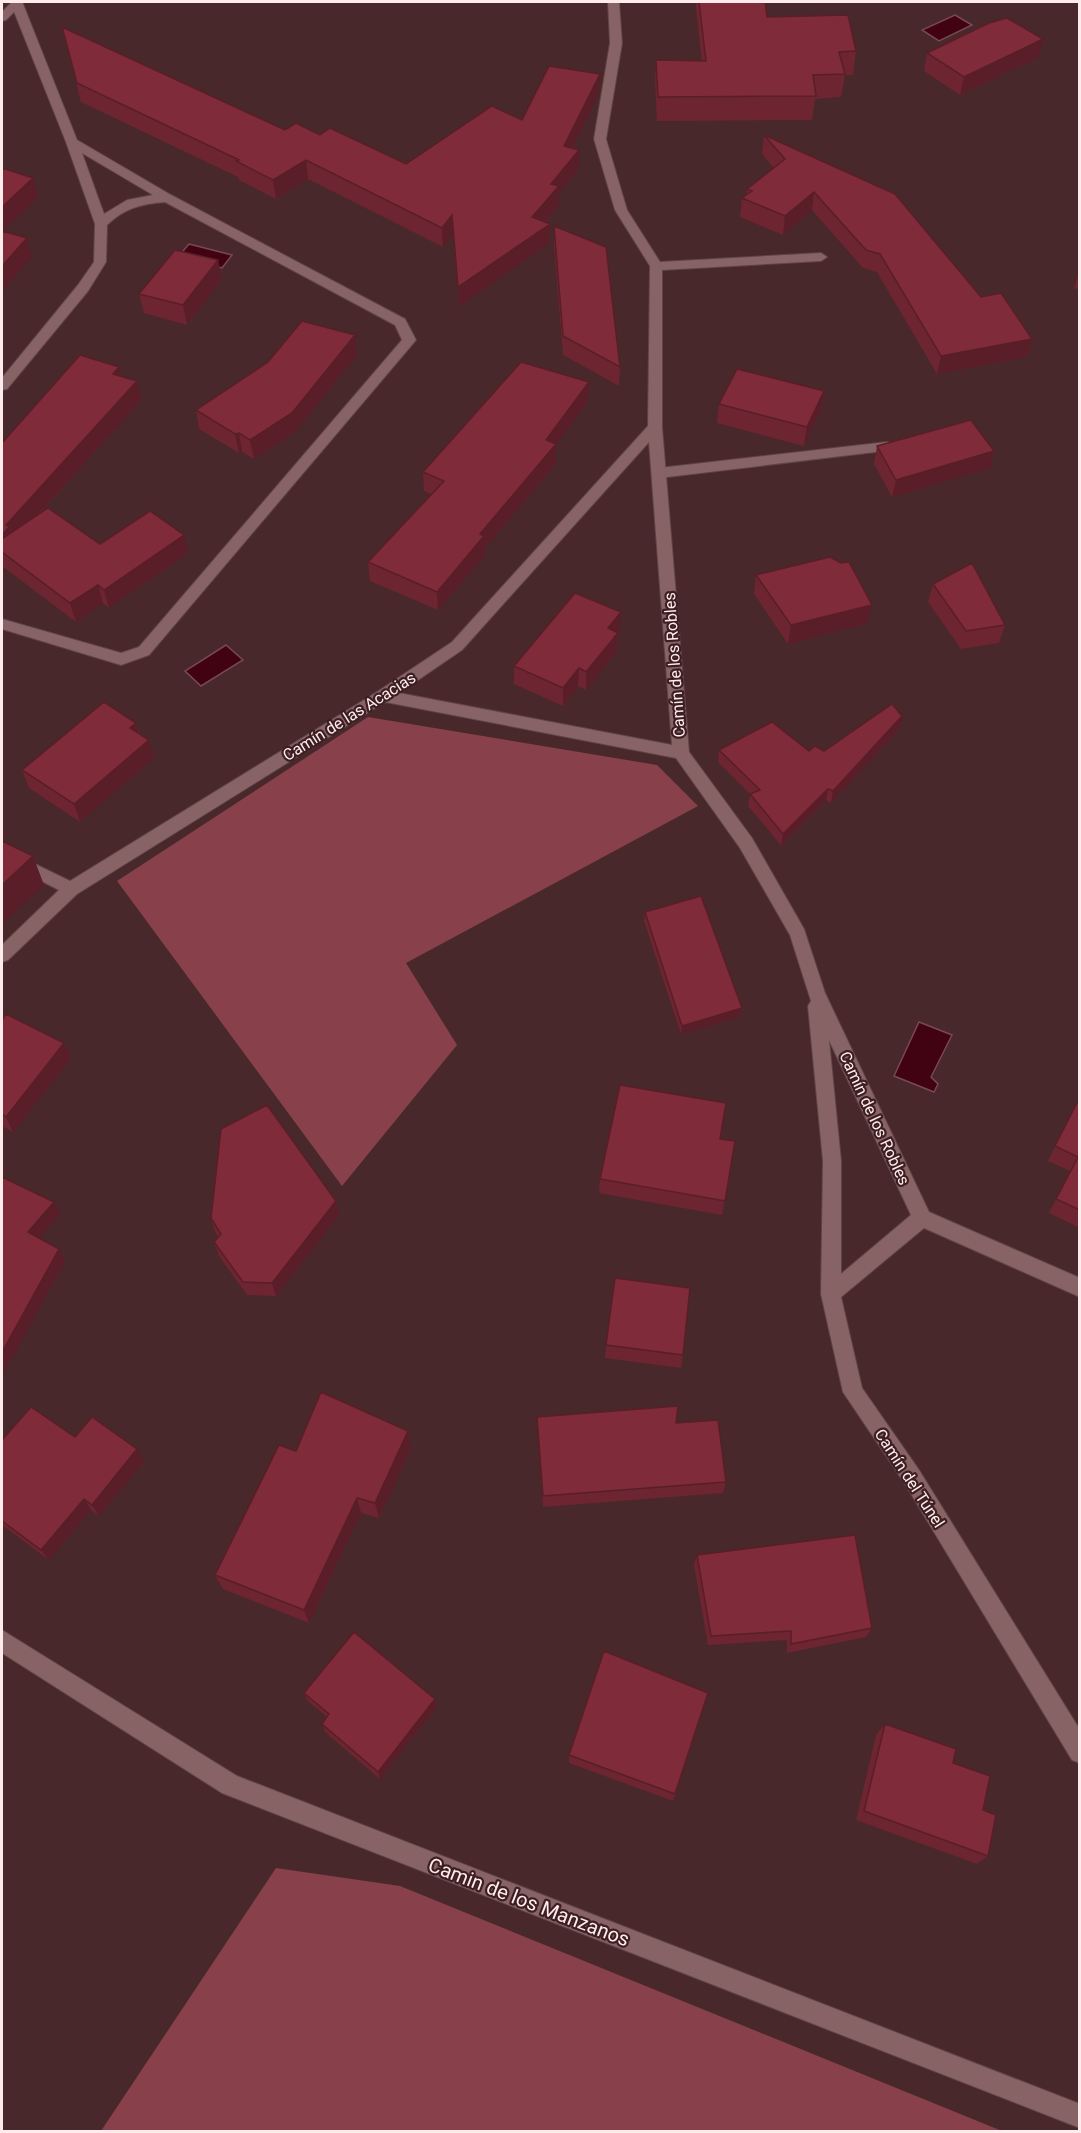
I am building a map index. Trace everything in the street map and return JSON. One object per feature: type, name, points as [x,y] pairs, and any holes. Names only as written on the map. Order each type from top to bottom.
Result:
[{"type":"street","points":[[613,2],[616,43],[600,139],[621,210],[656,266],[821,257]]},
{"type":"street","points":[[2,18],[18,3],[101,224],[100,262],[83,288],[2,386]]},
{"type":"street","points":[[2,624],[121,659],[144,651],[409,340],[400,322],[167,198],[72,142]]},
{"type":"street","points":[[101,224],[113,211],[135,200],[167,198]]},
{"type":"street","name":"Camín de los Robles","points":[[656,266],[656,427],[681,753],[746,843],[798,934],[816,993],[922,1218]]},
{"type":"street","name":"Camín de las Acacias","points":[[2,956],[71,889],[383,696],[457,646],[656,427]]},
{"type":"street","points":[[659,473],[887,447]]},
{"type":"street","points":[[383,696],[681,753]]},
{"type":"street","points":[[2,854],[71,889]]},
{"type":"street","name":"Camín del Túnel","points":[[816,993],[832,1161],[831,1294],[854,1392],[912,1477],[1080,1752]]},
{"type":"street","points":[[831,1294],[922,1218],[1080,1288]]},
{"type":"street","name":"Camin de los Manzanos","points":[[2,1641],[230,1785],[1080,2116]]},
{"type":"shaded area","points":[[955,15],[972,25],[939,41],[922,30]]},
{"type":"shaded area","points":[[189,244],[232,255],[222,268],[178,257]]},
{"type":"shaded area","points":[[226,645],[243,660],[201,686],[185,671]]},
{"type":"shaded area","points":[[368,717],[657,765],[698,806],[406,963],[457,1045],[342,1186],[117,881]]},
{"type":"shaded area","points":[[919,1022],[952,1035],[931,1077],[938,1084],[934,1092],[894,1076]]},
{"type":"shaded area","points":[[276,1868],[400,1886],[1002,2131],[101,2131]]},
{"type":"building","points":[[699,2],[765,2],[767,17],[848,15],[856,51],[839,52],[845,74],[813,75],[816,96],[658,97],[656,60],[706,61]]},
{"type":"building","points":[[1007,18],[1043,39],[964,77],[927,53],[989,23]]},
{"type":"building","points":[[62,27],[285,130],[296,123],[320,135],[330,128],[406,164],[492,106],[522,120],[549,66],[600,74],[564,146],[579,150],[551,184],[559,186],[532,217],[550,224],[458,287],[452,215],[442,228],[306,160],[273,180],[236,161],[239,160],[77,83]]},
{"type":"building","points":[[764,135],[895,194],[981,297],[1001,293],[1032,339],[941,356],[880,254],[866,250],[814,192],[785,216],[742,198],[752,191],[747,189],[785,159]]},
{"type":"building","points":[[2,168],[33,178],[2,207]]},
{"type":"building","points":[[554,226],[606,247],[620,367],[563,336]]},
{"type":"building","points":[[2,231],[27,238],[2,266]]},
{"type":"building","points":[[175,250],[218,260],[183,305],[139,294]]},
{"type":"building","points":[[302,321],[355,335],[292,413],[250,440],[239,433],[235,434],[196,410],[268,362]]},
{"type":"building","points":[[80,355],[119,367],[113,374],[137,381],[6,525],[9,527],[2,535],[2,443]]},
{"type":"building","points":[[521,362],[589,382],[546,440],[556,444],[480,534],[484,536],[437,592],[368,562],[444,481],[423,472]]},
{"type":"building","points":[[737,369],[824,391],[807,427],[719,404]]},
{"type":"building","points":[[971,420],[994,451],[896,480],[877,446]]},
{"type":"building","points":[[48,508],[100,544],[150,511],[184,535],[104,590],[98,585],[70,603],[2,552],[2,539]]},
{"type":"building","points":[[830,557],[841,563],[849,562],[872,605],[791,625],[756,575]]},
{"type":"building","points":[[972,563],[1005,625],[966,631],[933,584]]},
{"type":"building","points":[[575,593],[621,612],[608,628],[618,633],[586,672],[579,668],[563,688],[514,666]]},
{"type":"building","points":[[104,702],[136,723],[130,728],[149,740],[74,804],[22,770]]},
{"type":"building","points":[[892,704],[902,716],[833,791],[828,789],[783,834],[750,794],[760,790],[719,750],[772,722],[809,751],[815,746],[824,751]]},
{"type":"building","points":[[2,841],[33,856],[2,885]]},
{"type":"building","points":[[701,896],[742,1008],[682,1026],[645,912]]},
{"type":"building","points":[[6,1014],[64,1043],[6,1117],[2,1114],[2,1020]]},
{"type":"building","points":[[620,1085],[726,1103],[720,1139],[735,1141],[725,1201],[600,1179]]},
{"type":"building","points":[[1080,1097],[1080,1210],[1056,1199],[1078,1157],[1055,1146]]},
{"type":"building","points":[[267,1105],[336,1201],[272,1283],[243,1282],[214,1242],[221,1234],[211,1218],[221,1129]]},
{"type":"building","points":[[2,1177],[54,1202],[28,1232],[59,1249],[2,1352]]},
{"type":"building","points":[[615,1278],[690,1288],[683,1355],[606,1345]]},
{"type":"building","points":[[321,1392],[408,1431],[375,1503],[357,1498],[304,1610],[215,1575],[279,1445],[296,1451]]},
{"type":"building","points":[[678,1406],[676,1423],[718,1420],[726,1482],[543,1496],[537,1417]]},
{"type":"building","points":[[31,1407],[75,1437],[92,1417],[137,1449],[92,1505],[84,1499],[41,1550],[2,1521],[2,1440]]},
{"type":"building","points":[[855,1535],[872,1628],[791,1644],[791,1631],[711,1636],[697,1555]]},
{"type":"building","points":[[354,1632],[435,1699],[378,1772],[322,1724],[329,1714],[304,1693]]},
{"type":"building","points":[[604,1651],[708,1693],[675,1794],[569,1755]]},
{"type":"building","points":[[885,1724],[956,1749],[953,1763],[990,1776],[983,1810],[996,1815],[988,1856],[864,1811]]}]
